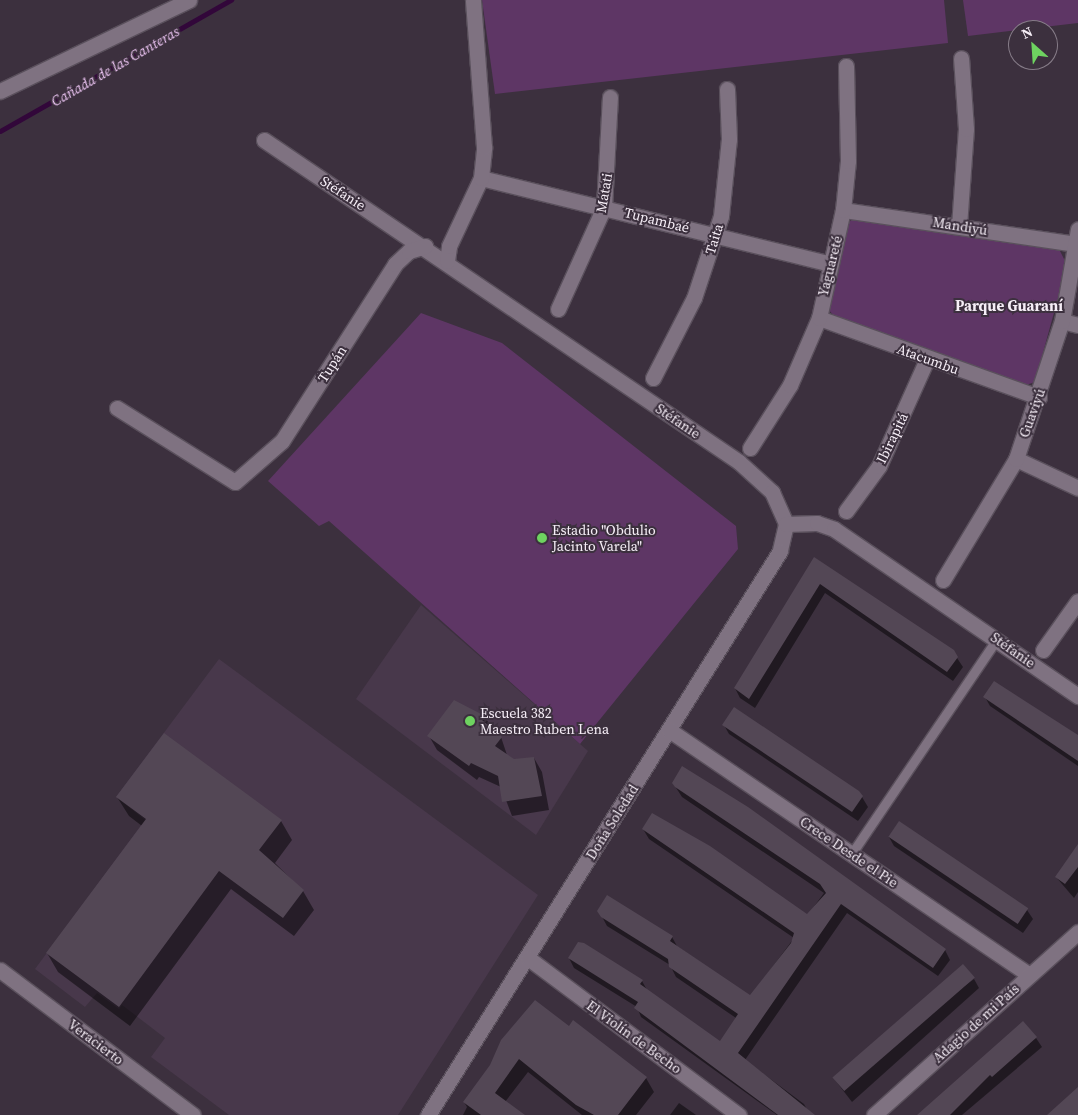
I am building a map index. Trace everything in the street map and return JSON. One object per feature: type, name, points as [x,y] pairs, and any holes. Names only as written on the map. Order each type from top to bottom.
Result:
[{"type":"street","points":[[0,91],[189,0]]},
{"type":"street","points":[[446,261],[481,178],[485,124],[473,0]]},
{"type":"street","points":[[960,226],[966,129],[961,58]]},
{"type":"street","name":"Yaguareté","points":[[750,448],[790,385],[819,318],[843,210],[848,160],[846,66]]},
{"type":"street","name":"Taita","points":[[653,378],[684,322],[716,234],[727,172],[727,89]]},
{"type":"street","name":"Matati","points":[[558,309],[604,207],[610,97]]},
{"type":"street","name":"Stéfanie","points":[[264,140],[425,246],[740,462],[772,492],[786,524],[817,523],[834,529],[1078,696]]},
{"type":"street","name":"Tupambaé","points":[[481,178],[716,234],[832,264]]},
{"type":"street","name":"Mandiyú","points":[[843,210],[960,226],[1077,236]]},
{"type":"street","name":"Guaviyú","points":[[944,580],[1016,459],[1039,397],[1062,321],[1077,236]]},
{"type":"street","name":"Tupán","points":[[117,408],[235,482],[282,442],[395,264],[409,251],[425,246]]},
{"type":"street","name":"Atacumbu","points":[[819,318],[1039,397]]},
{"type":"street","points":[[1062,321],[1078,325]]},
{"type":"street","name":"Ibirapitá","points":[[846,511],[879,466],[926,358]]},
{"type":"street","points":[[1016,459],[1078,488]]},
{"type":"street","name":"Doña Soledad","points":[[428,1115],[528,958],[780,551],[786,524]]},
{"type":"street","points":[[1043,650],[1078,600]]},
{"type":"street","name":"Crece Desde el Pie","points":[[669,730],[1029,975]]},
{"type":"street","name":"Adagio de mi País","points":[[874,1115],[1078,932]]},
{"type":"street","name":"El Violín de Becho","points":[[528,958],[739,1115]]},
{"type":"street","name":"Veracierto","points":[[0,970],[193,1115]]},
{"type":"lane","points":[[852,853],[997,639]]},
{"type":"shaded area","points":[[482,0],[944,0],[948,43],[495,94]]},
{"type":"shaded area","points":[[963,0],[1078,0],[1078,23],[1058,25],[1058,20],[1008,20],[1008,31],[968,36]]},
{"type":"shaded area","points":[[855,217],[1058,247],[1067,265],[1035,382],[1023,386],[835,317],[827,308],[848,223]]},
{"type":"shaded area","name":"Estadio \"Obdulio Jacinto Varela\"","points":[[421,313],[502,343],[736,526],[738,549],[580,744],[329,521],[319,526],[268,481]]},
{"type":"shaded area","name":"Escuela 382 Maestro Ruben Lena","points":[[421,605],[588,751],[536,835],[356,699]]},
{"type":"shaded area","points":[[219,659],[538,895],[398,1115],[229,1115],[151,1057],[165,1038],[122,1005],[119,1009],[97,993],[85,1007],[35,969],[145,820],[116,797]]},
{"type":"building","points":[[814,557],[954,650],[958,657],[947,672],[820,584],[749,699],[734,688]]},
{"type":"building","points":[[994,681],[1078,735],[1078,761],[983,697]]},
{"type":"building","points":[[454,700],[485,716],[482,720],[502,737],[495,746],[514,759],[534,757],[542,796],[502,802],[498,776],[471,763],[469,766],[427,736]]},
{"type":"building","points":[[734,707],[859,791],[863,796],[852,812],[722,725]]},
{"type":"building","points":[[164,733],[282,820],[259,850],[304,890],[283,918],[219,871],[119,1007],[46,953],[146,819],[116,797]]},
{"type":"building","points":[[682,766],[748,807],[946,949],[933,968],[841,904],[738,1053],[815,1115],[778,1115],[634,1008],[638,1002],[568,958],[578,942],[584,943],[643,980],[640,984],[720,1041],[738,1014],[669,967],[668,959],[601,917],[597,911],[607,895],[673,936],[670,941],[750,995],[791,943],[794,933],[642,829],[652,813],[710,846],[807,914],[826,893],[820,884],[675,787],[672,783]]},
{"type":"building","points":[[899,821],[1028,908],[1018,924],[888,837]]},
{"type":"building","points":[[1078,844],[1078,867],[1065,884],[1055,877]]},
{"type":"building","points":[[963,964],[975,978],[844,1091],[832,1077]]},
{"type":"building","points":[[535,1000],[569,1026],[573,1020],[647,1077],[618,1115],[594,1115],[576,1105],[519,1059],[495,1093],[525,1115],[481,1115],[463,1102],[490,1065],[501,1040]]},
{"type":"building","points":[[1023,1021],[1037,1037],[992,1077],[990,1075],[950,1115],[917,1115]]},
{"type":"building","points":[[1078,1087],[1078,1115],[1047,1115]]},
{"type":"waterway","name":"Cañada de las Canteras","points":[[0,131],[231,0]]},
{"type":"place","name":"Estadio \"Obdulio Jacinto Varela\"","points":[[542,538]]},
{"type":"place","name":"Escuela 382 Maestro Ruben Lena","points":[[470,721]]},
{"type":"district","name":"Parque Guaraní","points":[[1009,306]]}]
